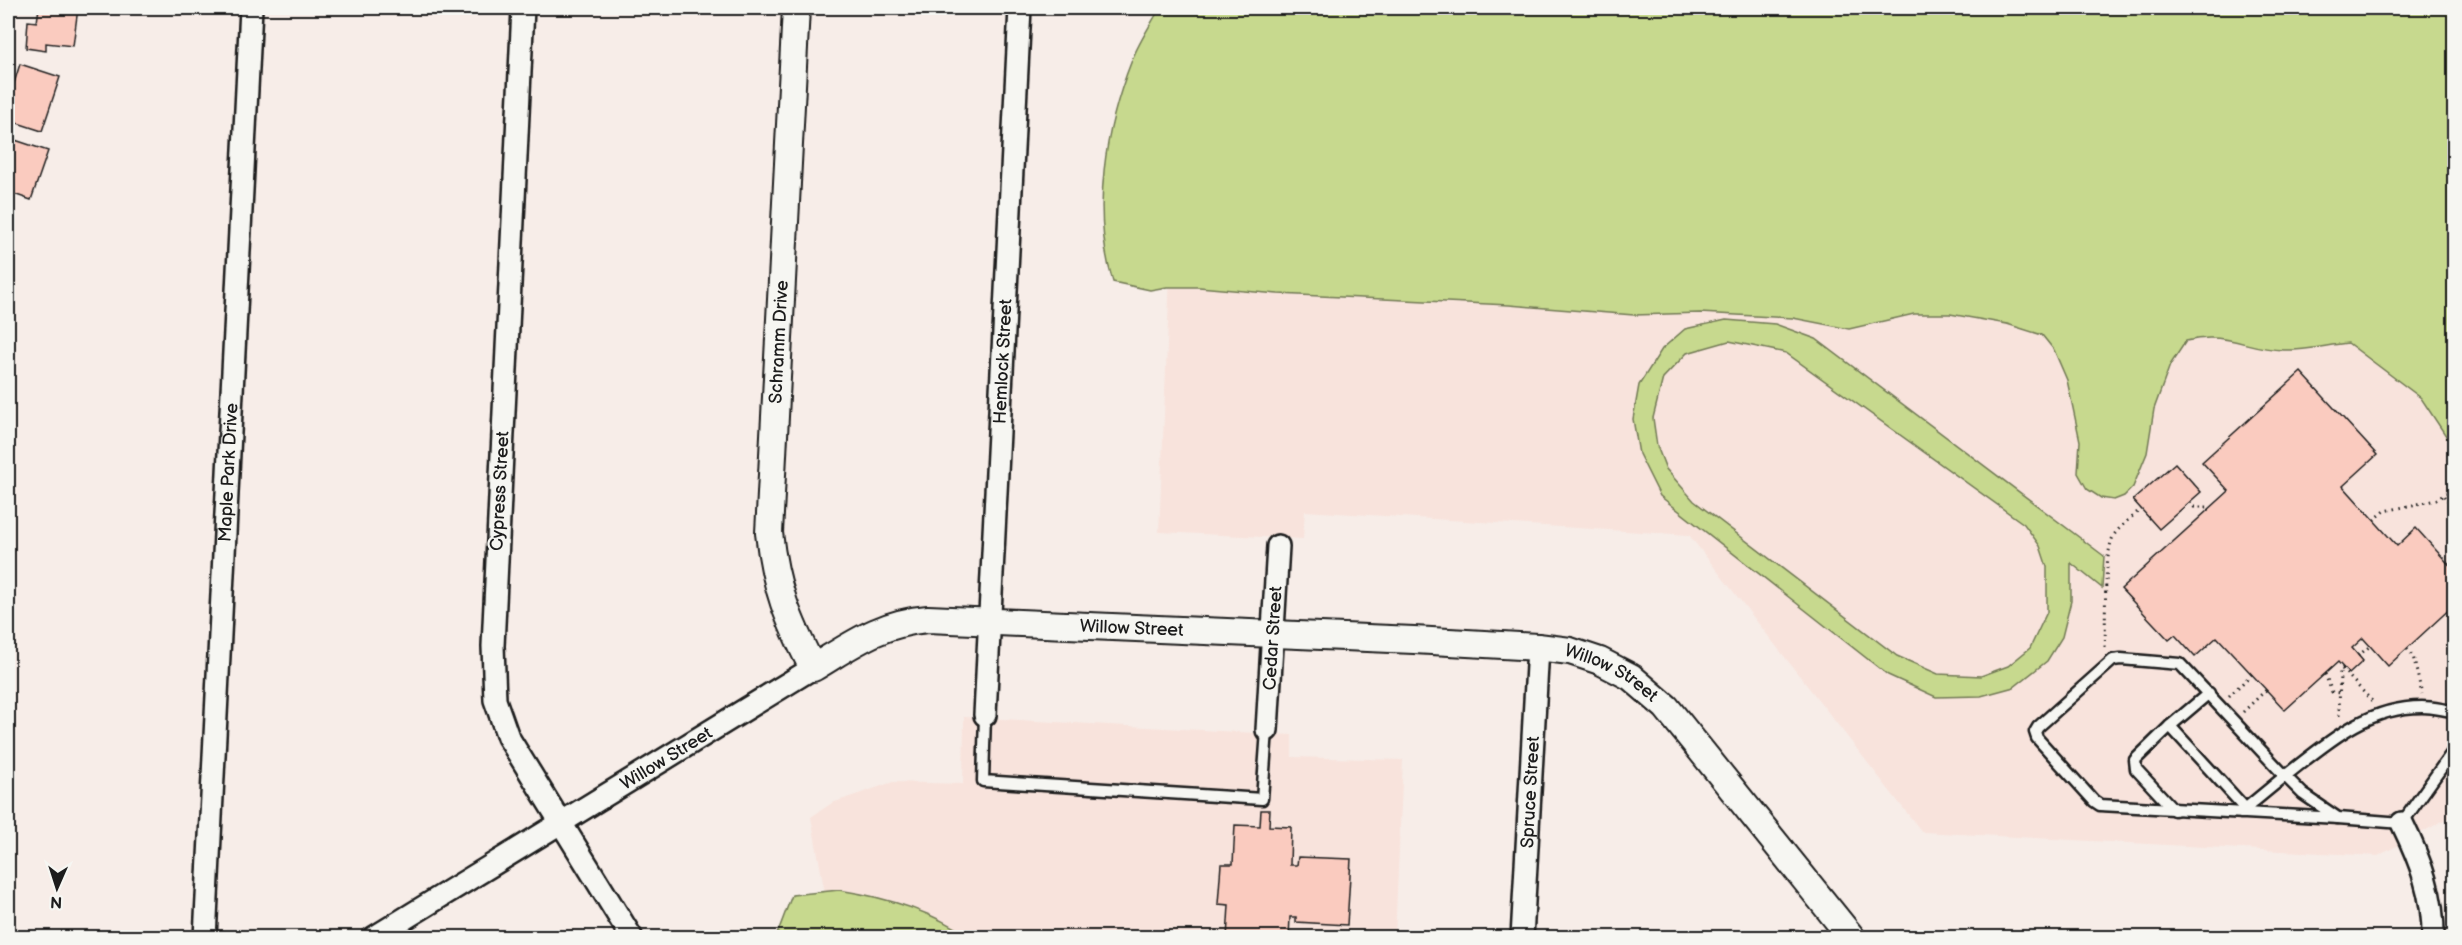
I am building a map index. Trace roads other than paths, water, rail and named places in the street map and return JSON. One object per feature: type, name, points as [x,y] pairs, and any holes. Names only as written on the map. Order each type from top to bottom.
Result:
[{"type":"street","name":"Maple Park Drive","points":[[205,938],[251,8]]},
{"type":"street","name":"Cypress Street","points":[[523,8],[492,671],[495,700],[502,725],[632,938]]},
{"type":"street","name":"Schramm Drive","points":[[796,8],[769,533],[779,594],[797,639],[813,668]]},
{"type":"street","name":"Hemlock Street","points":[[985,715],[1020,8]]},
{"type":"street","name":"Cedar Street","points":[[1267,730],[1278,546]]},
{"type":"street","name":"Willow Street","points":[[373,938],[873,632],[903,621],[928,619],[1538,647],[1570,651],[1600,661],[1631,677],[1655,695],[1852,938]]},
{"type":"street","name":"Spruce Street","points":[[1522,938],[1538,647]]},
{"type":"street","points":[[2402,823],[2427,884],[2432,910],[2433,938]]},
{"type":"lane","points":[[2338,818],[2303,794],[2185,667],[2174,662],[2113,660],[2037,727],[2035,732],[2037,738],[2094,801],[2108,806],[2174,810],[2242,810],[2338,818],[2402,823],[2454,750]]},
{"type":"lane","points":[[2174,810],[2136,769],[2135,760],[2209,693]]},
{"type":"lane","points":[[2242,810],[2338,734],[2366,719],[2394,710],[2424,707],[2454,711]]},
{"type":"lane","points":[[985,715],[983,781],[1262,799],[1267,730]]},
{"type":"lane","points":[[2170,726],[2242,810]]}]
